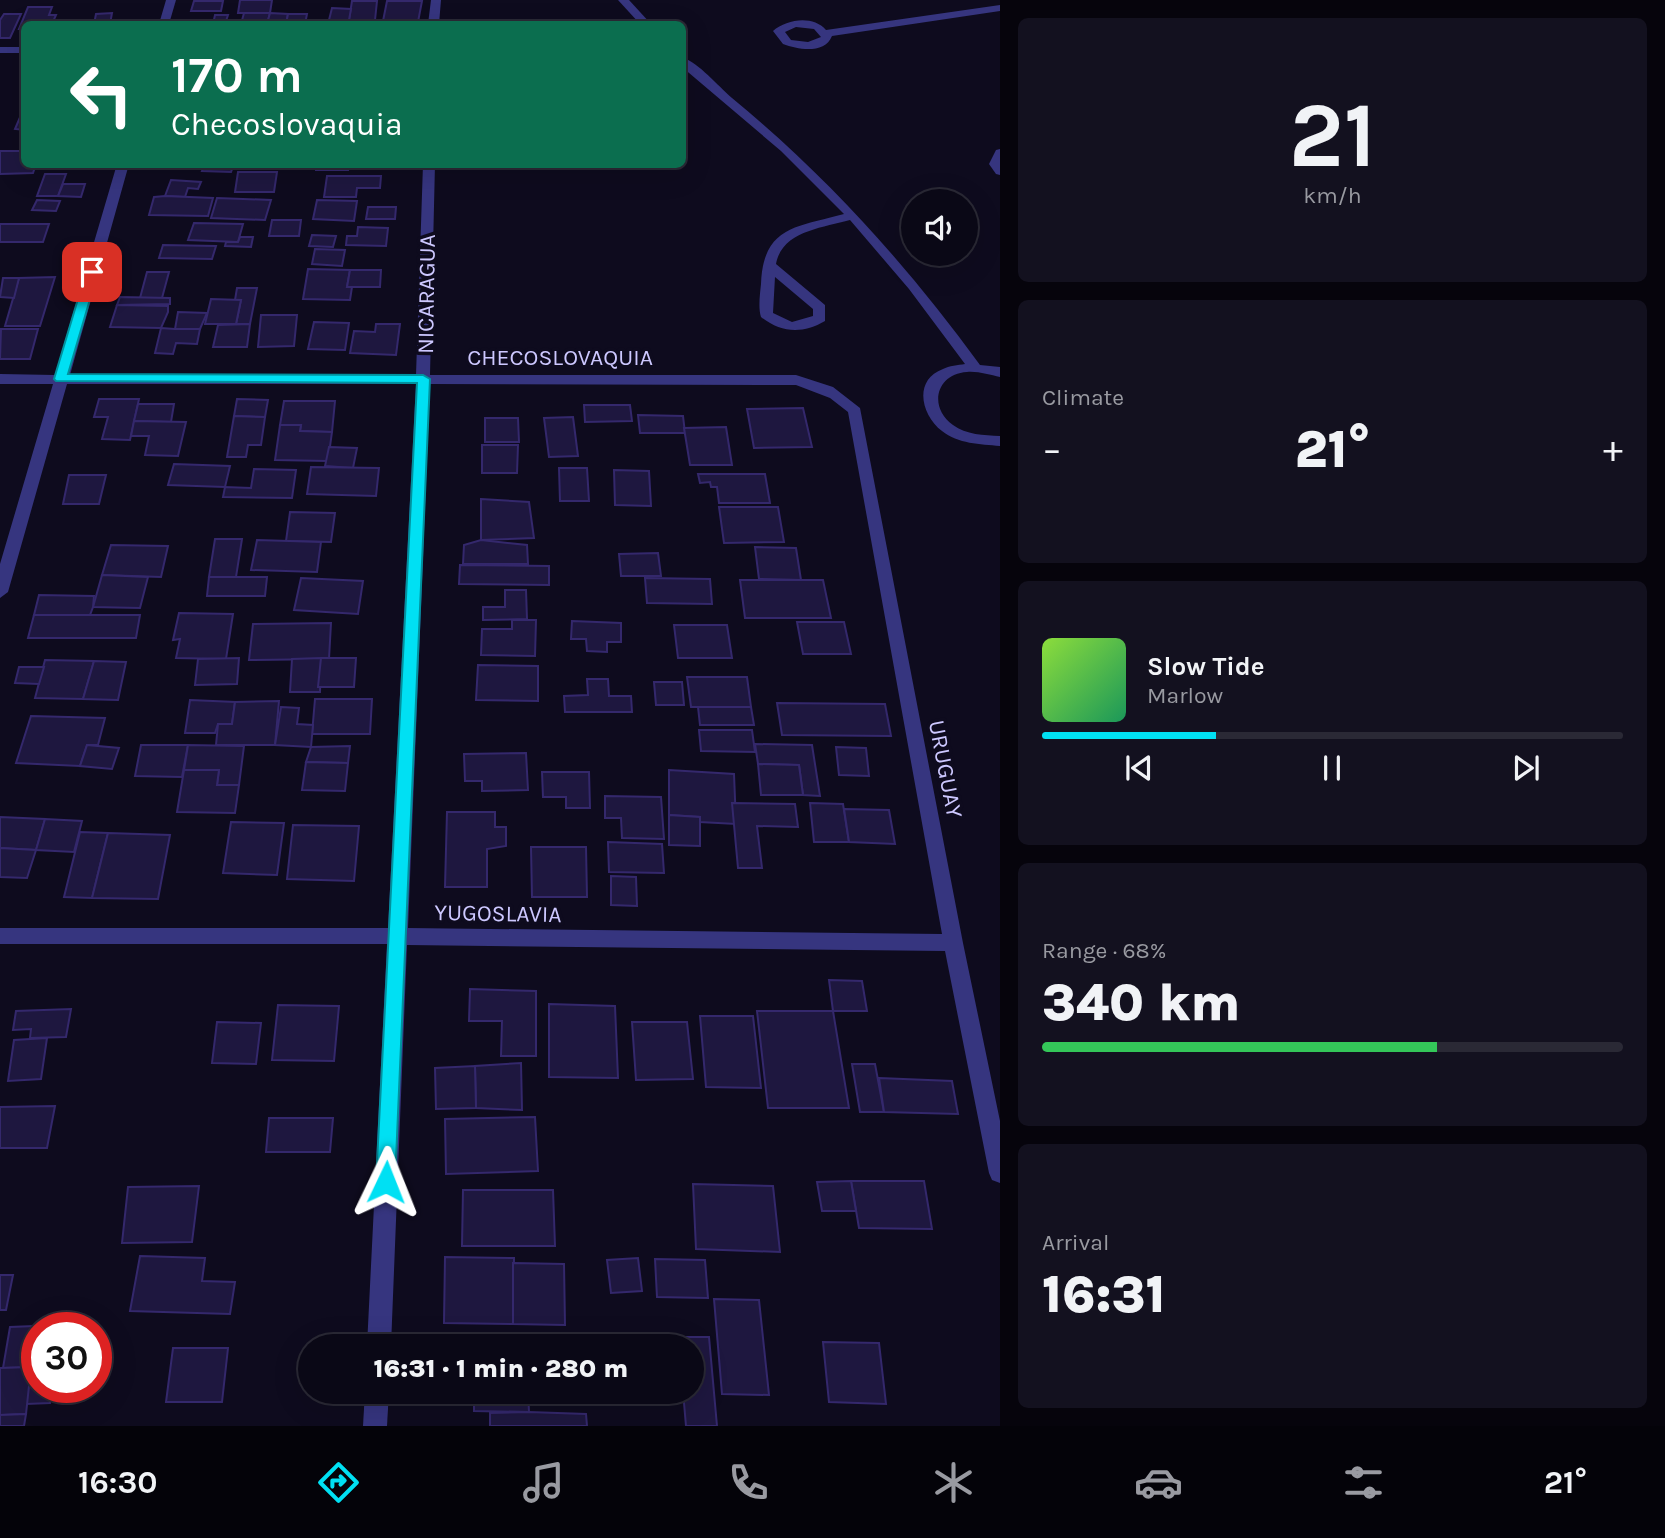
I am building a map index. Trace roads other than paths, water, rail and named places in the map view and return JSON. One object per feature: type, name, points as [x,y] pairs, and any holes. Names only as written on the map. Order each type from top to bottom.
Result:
[{"type":"street","points":[[165,21],[171,0]]},
{"type":"street","points":[[434,21],[436,0]]},
{"type":"street","points":[[623,0],[643,21]]},
{"type":"street","points":[[826,33],[1000,8]]},
{"type":"street","points":[[0,50],[21,50]]},
{"type":"street","points":[[686,63],[799,161],[922,295],[975,368]]},
{"type":"street","points":[[1000,153],[995,164],[1000,171]]},
{"type":"street","points":[[0,592],[122,168]]},
{"type":"street","name":"NICARAGUA","points":[[379,1334],[423,379],[429,168]]},
{"type":"street","points":[[771,267],[820,308],[820,318],[810,325],[793,327],[775,322],[766,314],[771,253],[779,242],[793,234],[851,216]]},
{"type":"street","points":[[998,446],[944,425],[927,403],[933,382],[958,370],[975,368],[1000,372]]},
{"type":"street","name":"CHECOSLOVAQUIA","points":[[0,379],[796,380],[825,388]]},
{"type":"street","name":"URUGUAY","points":[[825,388],[847,401],[855,411],[953,943],[1000,1174]]},
{"type":"street","name":"YUGOSLAVIA","points":[[0,936],[396,936],[953,943]]},
{"type":"street","points":[[375,1426],[376,1404]]}]
